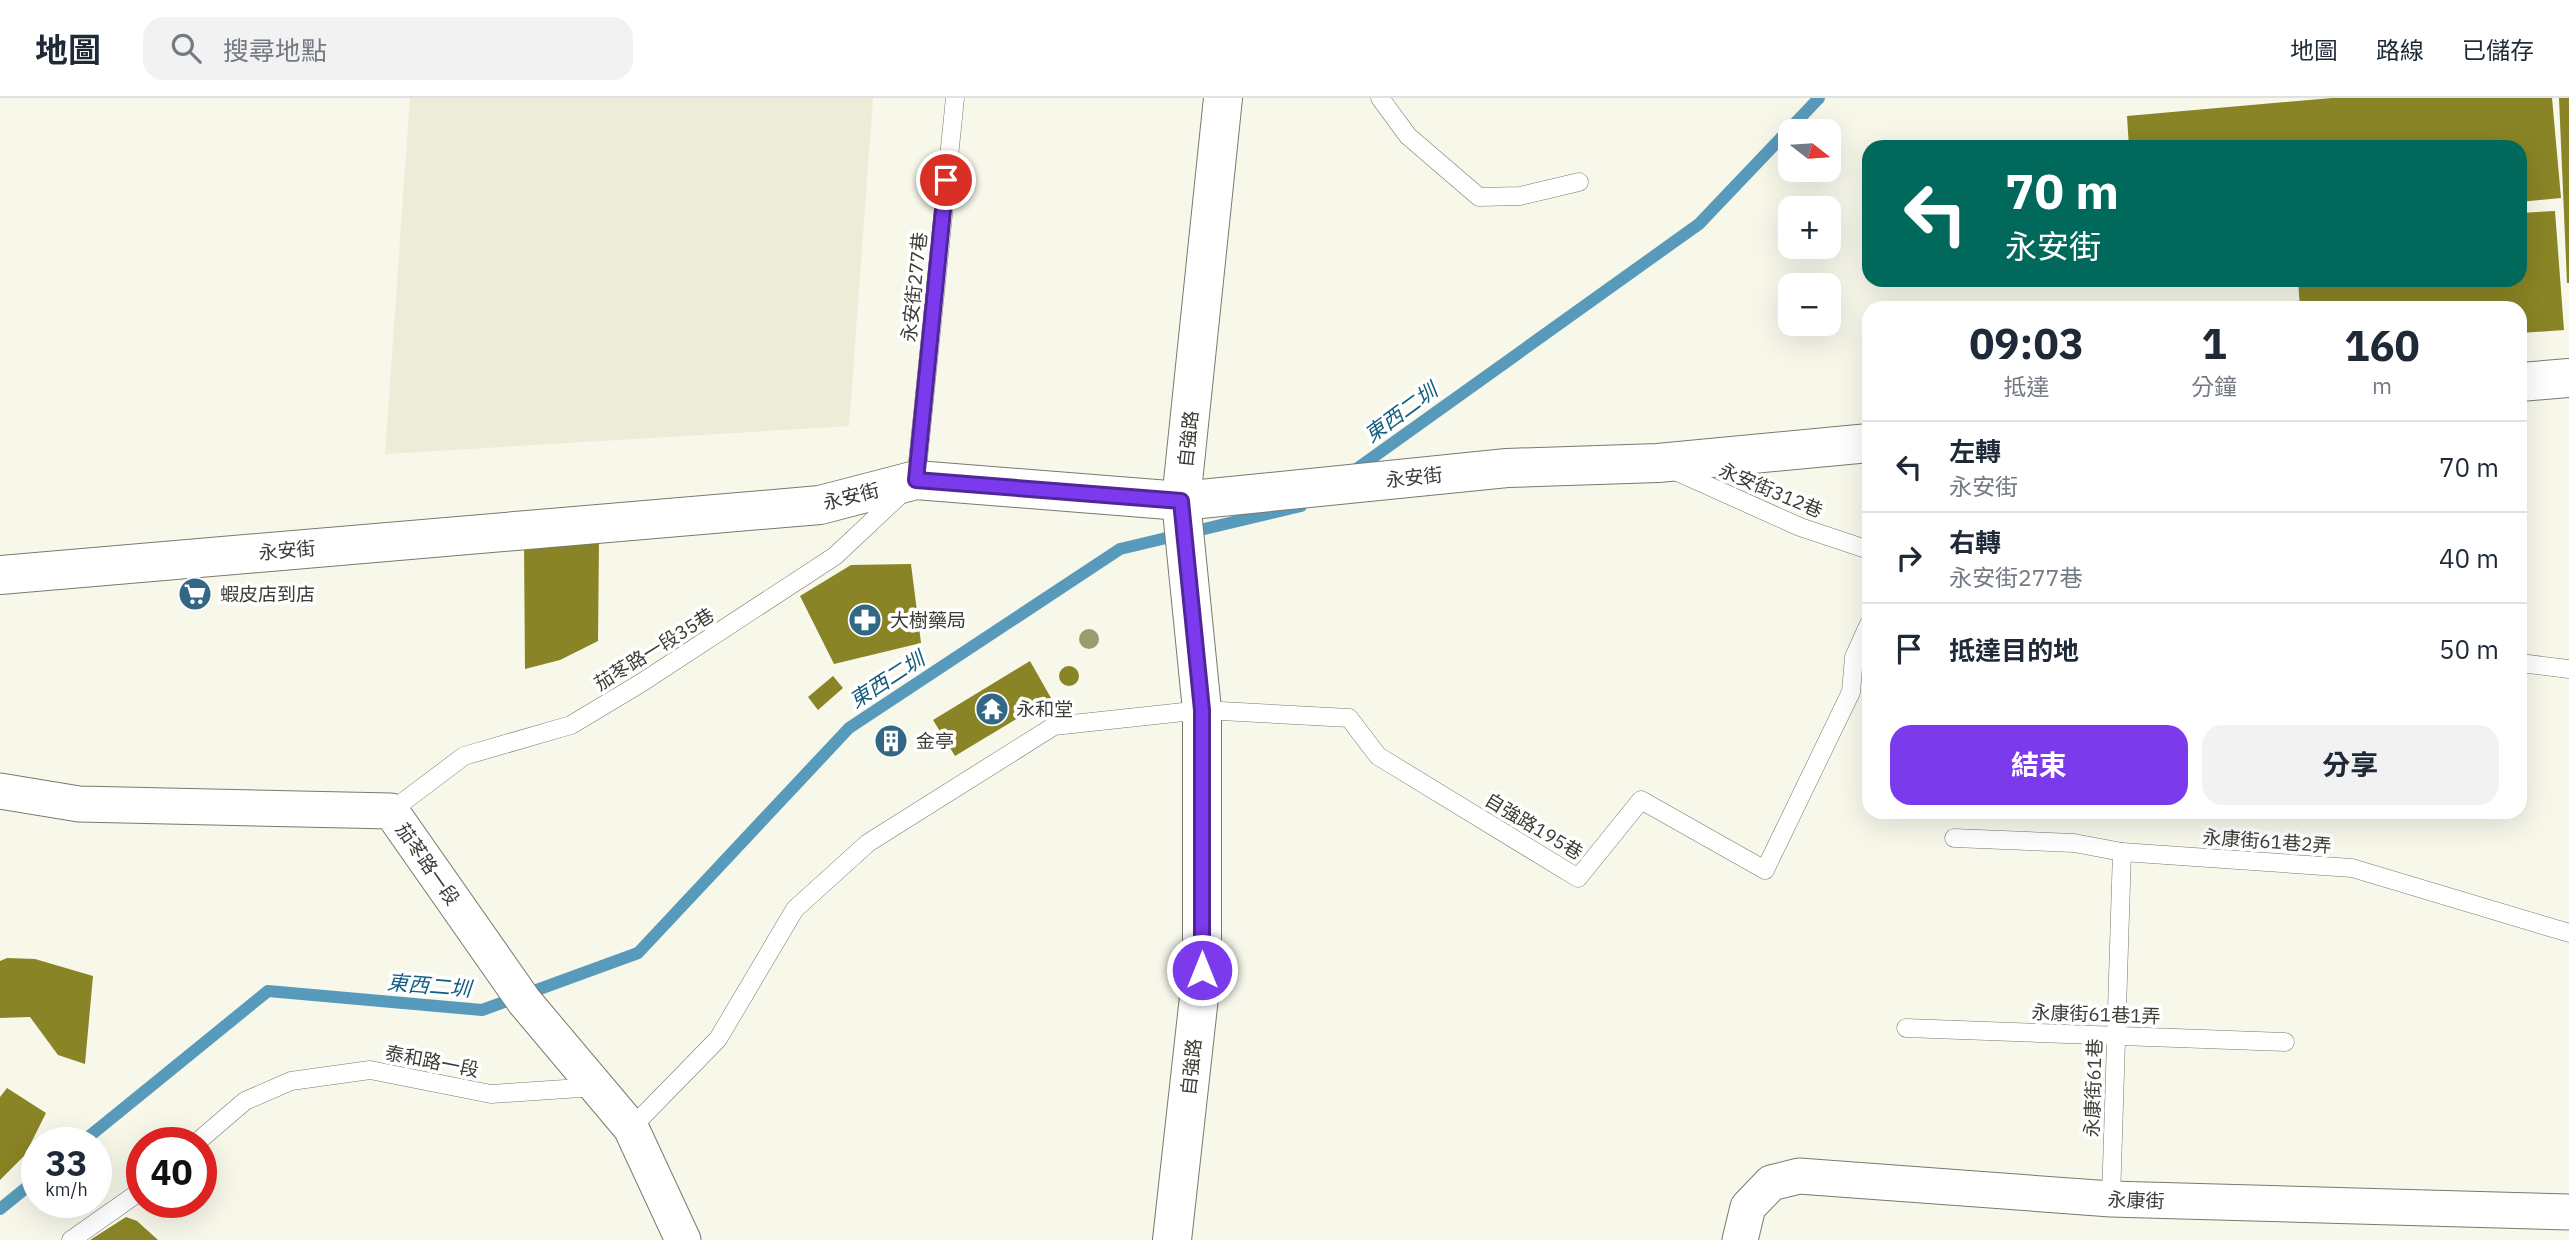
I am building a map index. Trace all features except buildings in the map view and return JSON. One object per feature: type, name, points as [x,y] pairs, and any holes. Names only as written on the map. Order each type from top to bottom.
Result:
[{"type":"street","name":"自強路","points":[[1172,1240],[1202,970],[1202,710],[1181,501],[1223,98]]},
{"type":"street","points":[[2527,381],[2569,378]]},
{"type":"street","name":"永安街","points":[[0,575],[820,505],[916,480],[1181,501],[1507,468],[1658,464],[1862,444]]},
{"type":"street","name":"茄苳路一段","points":[[0,791],[79,804],[391,811],[524,1001],[631,1128],[683,1240]]},
{"type":"street","name":"永康街","points":[[1740,1240],[1748,1207],[1771,1183],[1799,1176],[2111,1199],[2569,1212]]},
{"type":"lane","name":"永安街277巷","points":[[916,480],[955,98]]},
{"type":"lane","points":[[1380,98],[1408,136],[1479,197],[1520,196],[1579,182]]},
{"type":"lane","name":"永安街312巷","points":[[1658,464],[1800,527],[1862,548]]},
{"type":"lane","name":"茄苳路一段35巷","points":[[391,811],[464,756],[571,725],[641,683],[835,556],[916,480]]},
{"type":"lane","name":"自強路195巷","points":[[1202,710],[1349,718],[1378,756],[1578,878],[1641,800],[1765,870],[1851,692],[1854,657],[1862,639]]},
{"type":"lane","points":[[2527,664],[2569,669]]},
{"type":"lane","points":[[631,1128],[718,1039],[795,909],[868,844],[1054,726],[1202,710]]},
{"type":"lane","name":"永康街61巷2弄","points":[[1954,838],[2074,843],[2122,852],[2352,868],[2569,933]]},
{"type":"lane","name":"永康街61巷","points":[[2111,1199],[2122,852]]},
{"type":"lane","name":"永康街61巷1弄","points":[[1906,1028],[2285,1042]]},
{"type":"lane","name":"泰和路一段","points":[[215,1127],[245,1101],[291,1081],[370,1070],[492,1094],[595,1087]]},
{"type":"lane","points":[[71,1240],[126,1201]]},
{"type":"shaded area","points":[[410,98],[873,98],[849,426],[385,454]]},
{"type":"waterway","name":"東西二圳","points":[[1351,473],[1699,224],[1819,98]]},
{"type":"waterway","name":"東西二圳","points":[[101,1127],[268,991],[482,1010],[638,953],[849,728],[1120,549],[1301,506]]},
{"type":"waterway","name":"東西二圳","points":[[0,1209],[21,1192]]},
{"type":"place","name":"蝦皮店到店","points":[[195,594]]},
{"type":"place","name":"大樹藥局","points":[[865,620]]},
{"type":"place","name":"永和堂","points":[[992,709]]},
{"type":"place","name":"金亭","points":[[891,741]]},
{"type":"route","points":[[946,180],[916,480],[1181,501],[1202,710],[1202,970]]}]
